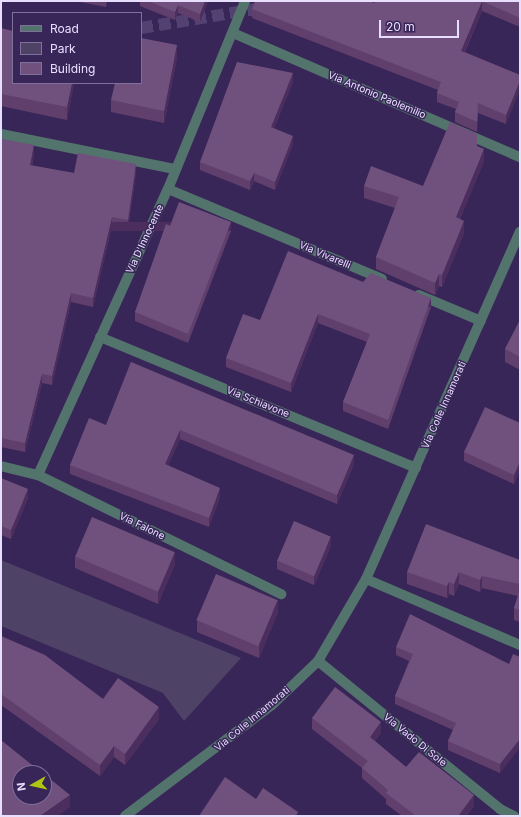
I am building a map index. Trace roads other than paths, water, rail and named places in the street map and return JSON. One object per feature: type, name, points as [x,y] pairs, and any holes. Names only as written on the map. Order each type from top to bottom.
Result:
[{"type":"street","name":"Via D'Innocente","points":[[38,475],[168,189],[245,1]]},
{"type":"street","name":"Via Antonio Paolemilio","points":[[233,33],[520,157]]},
{"type":"street","points":[[1,134],[176,170]]},
{"type":"street","name":"Via Vivarelli","points":[[168,189],[395,284]]},
{"type":"street","name":"Via Colle Innamorati","points":[[125,816],[272,705],[318,661],[366,579],[520,232]]},
{"type":"street","points":[[409,290],[481,321]]},
{"type":"street","name":"Via Schiavone","points":[[100,337],[416,468]]},
{"type":"street","name":"Via Falone","points":[[1,466],[38,475],[281,594]]},
{"type":"street","points":[[366,579],[520,645]]},
{"type":"street","name":"Via Vado Di Sole","points":[[318,661],[500,809],[514,816]]},
{"type":"tunnel","points":[[142,28],[268,7]]}]
